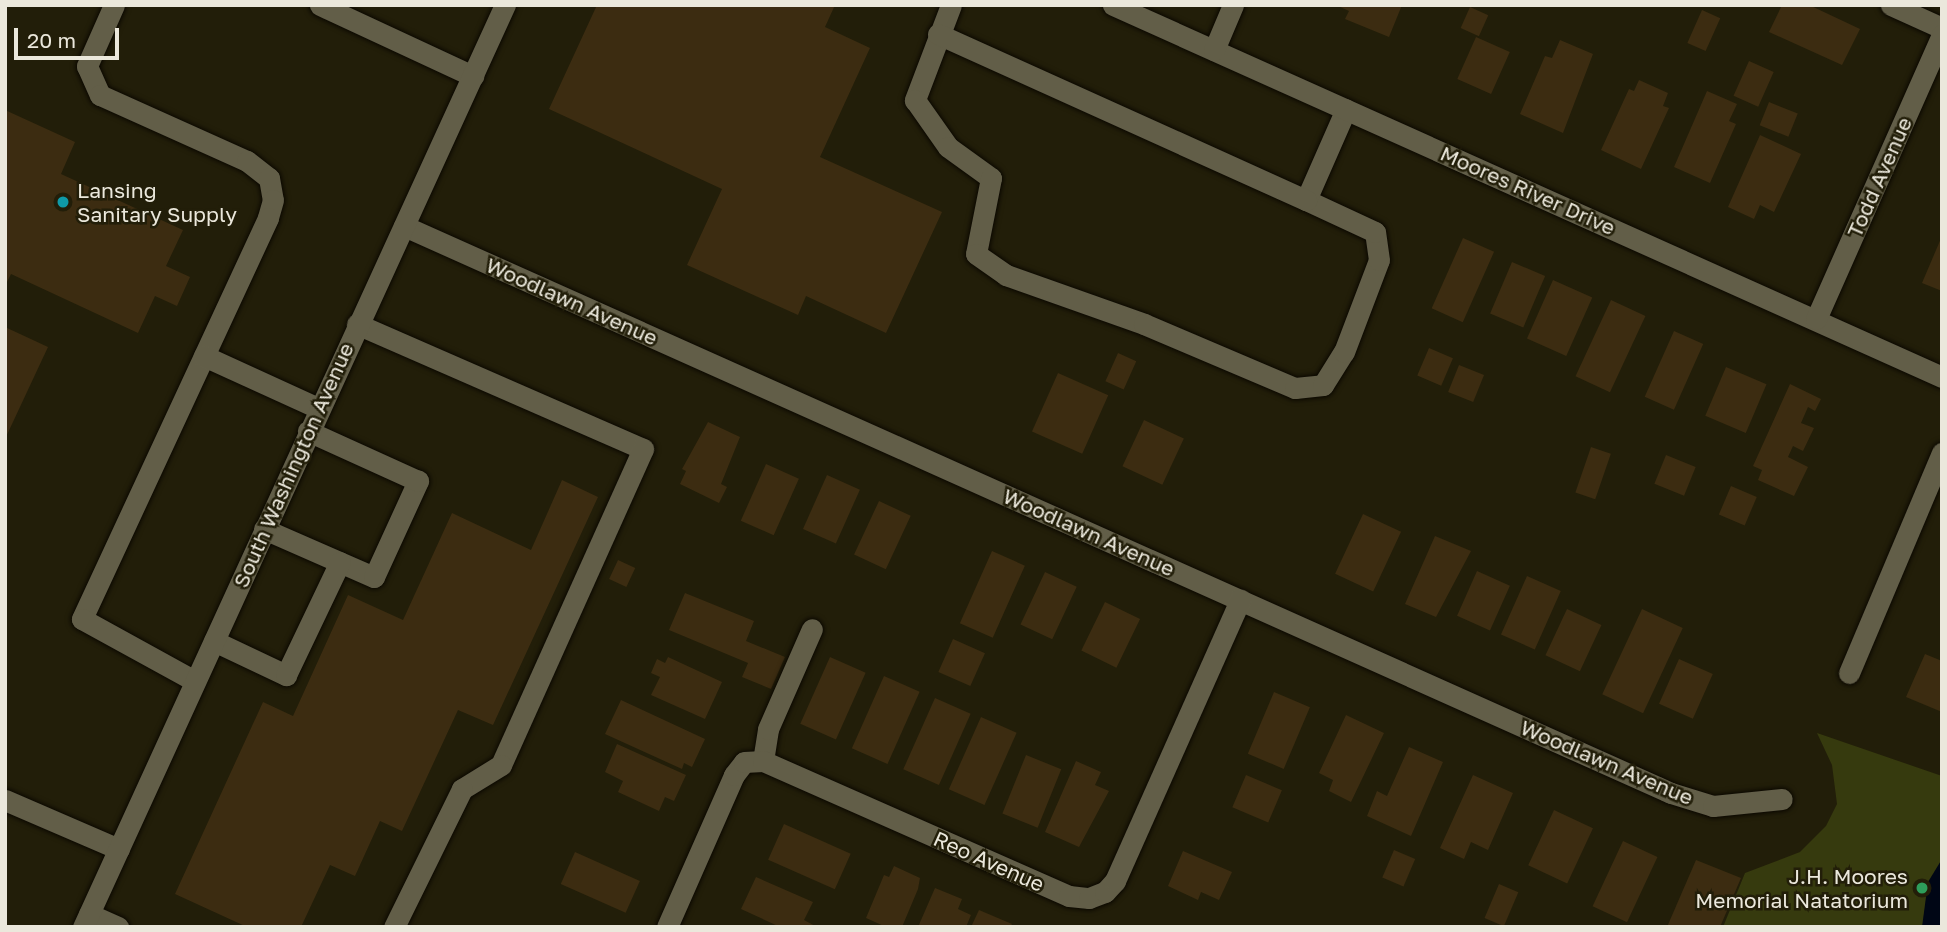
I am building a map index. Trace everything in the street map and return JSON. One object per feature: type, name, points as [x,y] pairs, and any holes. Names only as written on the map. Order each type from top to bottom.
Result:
[{"type":"street","points":[[114,5],[88,66],[100,94],[247,161],[269,178],[272,200],[268,218],[82,619],[195,681]]},
{"type":"street","points":[[320,5],[473,76]]},
{"type":"street","name":"South Washington Avenue","points":[[86,920],[318,408],[505,5]]},
{"type":"street","points":[[938,34],[1374,232],[1379,260],[1344,352],[1323,385],[1295,388],[1144,324],[1006,275],[976,254],[991,178],[948,147],[915,100],[938,34],[951,5]]},
{"type":"street","name":"Moores River Drive","points":[[1113,5],[1942,377]]},
{"type":"street","points":[[1214,50],[1233,5]]},
{"type":"street","points":[[1891,5],[1942,28]]},
{"type":"street","name":"Todd Avenue","points":[[1816,319],[1942,35]]},
{"type":"street","points":[[1306,200],[1346,109]]},
{"type":"street","name":"Woodlawn Avenue","points":[[404,226],[1671,793],[1713,806],[1782,799]]},
{"type":"street","points":[[357,324],[643,449],[501,765],[463,789],[394,927]]},
{"type":"street","points":[[205,356],[318,408]]},
{"type":"street","points":[[264,529],[374,577],[418,481],[308,430]]},
{"type":"street","points":[[1849,673],[1942,453]]},
{"type":"street","points":[[214,641],[286,675],[340,562]]},
{"type":"street","name":"Reo Avenue","points":[[763,761],[1069,896],[1089,898],[1105,892],[1115,881],[1240,600]]},
{"type":"street","points":[[667,927],[734,775],[744,762],[763,761],[768,729],[812,629]]},
{"type":"street","points":[[5,800],[118,849]]},
{"type":"street","points":[[86,920],[118,927]]},
{"type":"green space","points":[[1817,733],[1942,776],[1942,927],[1723,927],[1745,873],[1800,852],[1826,826],[1837,804],[1832,765]]},
{"type":"shaded area","points":[[1942,859],[1942,927],[1922,927],[1928,882]]},
{"type":"building","points":[[597,5],[835,5],[825,27],[870,48],[820,157],[942,212],[886,333],[806,296],[798,315],[687,265],[722,189],[549,109]]},
{"type":"building","points":[[1336,5],[1402,5],[1389,37],[1345,19],[1349,11]]},
{"type":"building","points":[[1782,5],[1809,5],[1860,29],[1842,65],[1769,32]]},
{"type":"building","points":[[1470,7],[1488,15],[1479,36],[1461,28]]},
{"type":"building","points":[[1702,10],[1720,18],[1706,51],[1687,43]]},
{"type":"building","points":[[1476,37],[1510,52],[1491,94],[1457,79]]},
{"type":"building","points":[[1560,40],[1593,54],[1563,133],[1520,114],[1545,56],[1552,58]]},
{"type":"building","points":[[1749,61],[1774,72],[1758,107],[1734,96]]},
{"type":"building","points":[[1639,80],[1668,93],[1663,106],[1669,108],[1641,169],[1601,150],[1629,89],[1634,91]]},
{"type":"building","points":[[1707,91],[1737,104],[1729,121],[1736,124],[1710,183],[1674,167]]},
{"type":"building","points":[[1769,102],[1798,114],[1788,137],[1760,125]]},
{"type":"building","name":"Lansing Sanitary Supply","points":[[5,110],[75,142],[61,174],[183,230],[166,266],[190,277],[177,306],[155,296],[138,333],[11,274],[5,286]]},
{"type":"building","points":[[1760,135],[1801,154],[1774,212],[1760,205],[1754,219],[1728,207]]},
{"type":"building","points":[[1942,236],[1942,291],[1922,283]]},
{"type":"building","points":[[1463,238],[1494,252],[1463,322],[1432,308]]},
{"type":"building","points":[[1512,262],[1545,276],[1523,328],[1490,314]]},
{"type":"building","points":[[1553,280],[1592,297],[1566,356],[1527,338]]},
{"type":"building","points":[[1611,300],[1645,316],[1610,392],[1576,376]]},
{"type":"building","points":[[5,327],[48,347],[5,439]]},
{"type":"building","points":[[1674,331],[1703,344],[1674,410],[1645,397]]},
{"type":"building","points":[[1429,348],[1453,358],[1441,386],[1417,376]]},
{"type":"building","points":[[1118,353],[1136,361],[1124,389],[1105,381]]},
{"type":"building","points":[[1459,365],[1484,375],[1473,402],[1448,392]]},
{"type":"building","points":[[1726,367],[1767,384],[1746,433],[1705,416]]},
{"type":"building","points":[[1058,373],[1108,395],[1082,454],[1032,431]]},
{"type":"building","points":[[1790,384],[1821,399],[1815,411],[1808,407],[1801,423],[1814,428],[1803,451],[1793,446],[1788,457],[1808,467],[1794,496],[1758,480],[1762,470],[1753,466]]},
{"type":"building","points":[[1144,420],[1184,439],[1162,485],[1122,466]]},
{"type":"building","points":[[708,422],[740,437],[721,484],[727,487],[719,503],[680,484],[686,471],[682,469]]},
{"type":"building","points":[[1591,447],[1611,454],[1595,499],[1575,492]]},
{"type":"building","points":[[1666,455],[1696,467],[1684,496],[1654,484]]},
{"type":"building","points":[[766,464],[799,479],[774,535],[741,521]]},
{"type":"building","points":[[827,475],[860,490],[836,544],[803,529]]},
{"type":"building","points":[[562,480],[598,497],[493,725],[458,710],[402,831],[380,821],[355,876],[330,865],[301,927],[247,927],[175,894],[263,702],[293,716],[348,595],[403,620],[452,513],[531,550]]},
{"type":"building","points":[[1731,486],[1757,497],[1745,525],[1719,515]]},
{"type":"building","points":[[879,501],[911,516],[886,569],[854,554]]},
{"type":"building","points":[[1363,514],[1401,532],[1373,592],[1335,574]]},
{"type":"building","points":[[1435,536],[1471,551],[1436,617],[1405,604]]},
{"type":"building","points":[[992,551],[1025,566],[993,638],[960,623]]},
{"type":"building","points":[[618,560],[635,568],[626,587],[609,579]]},
{"type":"building","points":[[1477,571],[1510,586],[1490,630],[1457,616]]},
{"type":"building","points":[[1045,572],[1077,587],[1052,639],[1020,625]]},
{"type":"building","points":[[1527,576],[1561,591],[1535,650],[1501,634]]},
{"type":"building","points":[[685,593],[754,621],[746,641],[785,657],[771,689],[742,677],[748,663],[669,630]]},
{"type":"building","points":[[1105,602],[1140,619],[1116,668],[1081,651]]},
{"type":"building","points":[[1567,609],[1601,625],[1580,671],[1545,655]]},
{"type":"building","points":[[1642,609],[1683,628],[1643,713],[1602,694]]},
{"type":"building","points":[[953,639],[985,653],[970,686],[938,672]]},
{"type":"building","points":[[1925,654],[1942,661],[1942,712],[1906,697]]},
{"type":"building","points":[[668,657],[722,682],[705,719],[651,695],[660,677],[651,673],[657,659],[665,663]]},
{"type":"building","points":[[830,657],[866,673],[836,740],[800,724]]},
{"type":"building","points":[[1679,659],[1713,674],[1693,719],[1659,704]]},
{"type":"building","points":[[884,676],[920,692],[887,764],[852,748]]},
{"type":"building","points":[[1274,692],[1310,707],[1284,769],[1248,754]]},
{"type":"building","points":[[935,698],[971,714],[939,785],[903,769]]},
{"type":"building","points":[[621,700],[705,739],[692,767],[684,763],[682,769],[605,734]]},
{"type":"building","points":[[1346,715],[1384,733],[1351,802],[1329,791],[1333,780],[1319,773]]},
{"type":"building","points":[[981,717],[1017,733],[984,805],[949,789]]},
{"type":"building","points":[[617,744],[686,775],[674,801],[665,797],[659,811],[618,792],[623,781],[605,772]]},
{"type":"building","points":[[1409,747],[1443,762],[1411,836],[1367,816],[1377,791],[1387,796]]},
{"type":"building","points":[[1026,755],[1061,769],[1038,828],[1002,813]]},
{"type":"building","points":[[1076,761],[1101,772],[1095,785],[1109,791],[1079,847],[1045,832]]},
{"type":"building","points":[[1246,775],[1282,790],[1268,822],[1232,807]]},
{"type":"building","points":[[1473,775],[1513,793],[1488,850],[1471,842],[1464,859],[1440,848]]},
{"type":"building","points":[[1554,810],[1593,828],[1567,883],[1528,865]]},
{"type":"building","points":[[784,824],[851,854],[835,889],[768,860]]},
{"type":"building","points":[[1623,841],[1657,857],[1627,922],[1593,906]]},
{"type":"building","points":[[1394,850],[1415,859],[1403,887],[1382,878]]},
{"type":"building","points":[[1183,851],[1232,872],[1219,900],[1201,892],[1198,900],[1168,886]]},
{"type":"building","points":[[575,852],[640,881],[626,913],[561,884]]},
{"type":"building","points":[[1696,860],[1741,878],[1720,927],[1667,927]]},
{"type":"building","points":[[894,866],[920,878],[902,927],[886,927],[866,918],[884,875],[889,877]]},
{"type":"building","points":[[756,877],[813,902],[804,920],[817,927],[780,927],[741,909]]},
{"type":"building","points":[[1499,884],[1518,892],[1504,926],[1485,918]]},
{"type":"building","points":[[935,888],[962,899],[958,909],[971,915],[966,927],[918,927]]},
{"type":"building","points":[[979,910],[1012,924],[1010,927],[971,927]]},
{"type":"place","name":"Lansing Sanitary Supply","points":[[63,202]]},
{"type":"place","name":"J.H. Moores Memorial Natatorium","points":[[1922,888]]}]
